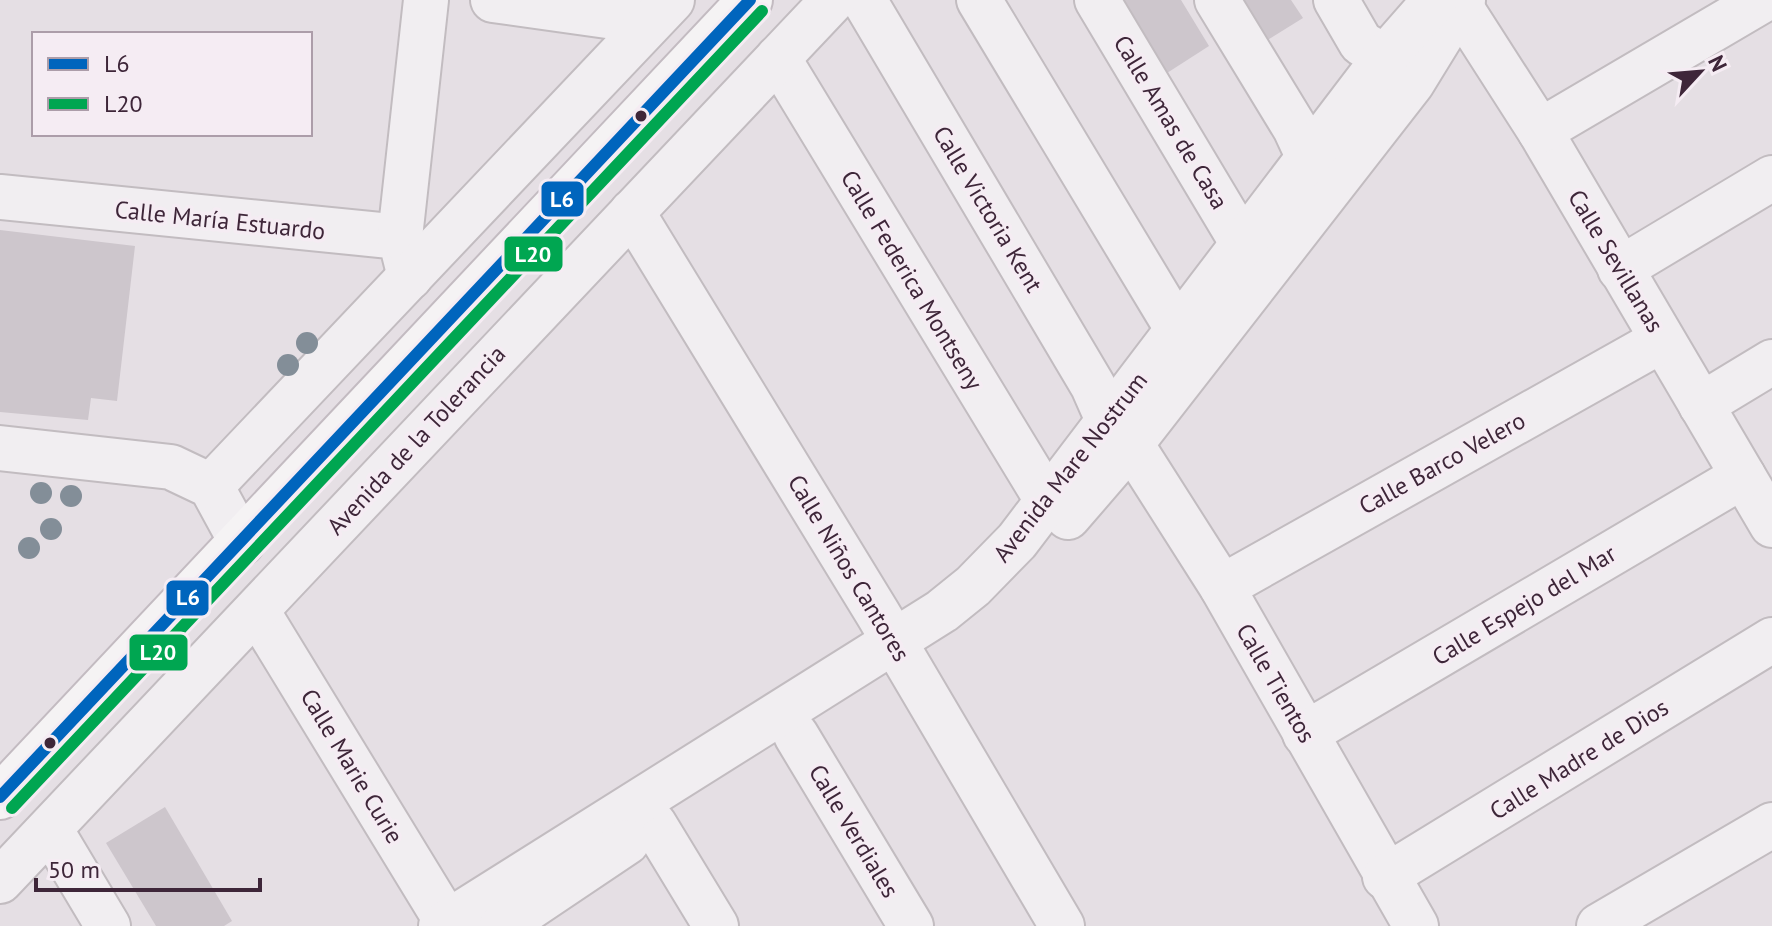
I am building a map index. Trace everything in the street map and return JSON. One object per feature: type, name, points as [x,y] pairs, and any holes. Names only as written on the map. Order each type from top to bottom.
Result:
[{"type":"main road","points":[[0,797],[750,0]]},
{"type":"street","points":[[405,257],[426,0]]},
{"type":"street","points":[[493,0],[661,11]]},
{"type":"street","name":"Avenida de la Tolerancia","points":[[0,881],[833,0]]},
{"type":"street","name":"Calle Victoria Kent","points":[[864,0],[1120,432]]},
{"type":"street","points":[[979,0],[1178,330]]},
{"type":"street","name":"Calle Amas de Casa","points":[[1097,0],[1243,244]]},
{"type":"street","points":[[1217,0],[1295,128],[1308,156]]},
{"type":"street","points":[[1336,0],[1361,43],[1385,57]]},
{"type":"street","points":[[1540,131],[1763,0]]},
{"type":"street","name":"Avenida Mare Nostrum","points":[[444,924],[901,653],[993,608],[1120,432],[1412,83],[1454,2]]},
{"type":"street","name":"Avenida Mare Nostrum","points":[[522,921],[654,824],[796,735],[901,653],[973,586],[1017,541],[1047,500],[1120,432],[1178,330],[1385,57],[1454,2]]},
{"type":"street","name":"Calle Sevillanas","points":[[1454,2],[1540,131],[1772,525]]},
{"type":"street","points":[[211,486],[405,257],[661,11]]},
{"type":"street","name":"Calle Federica Montseny","points":[[778,58],[1047,500]]},
{"type":"street","points":[[1620,269],[1772,178]]},
{"type":"street","name":"Calle María Estuardo","points":[[0,197],[405,257]]},
{"type":"street","name":"Calle Niños Cantores","points":[[632,212],[901,653],[1062,926]]},
{"type":"street","name":"Calle Barco Velero","points":[[1222,587],[1662,340]]},
{"type":"street","points":[[1701,405],[1772,362]]},
{"type":"street","name":"Calle Tientos","points":[[1120,432],[1222,587],[1385,877],[1416,926]]},
{"type":"street","points":[[0,448],[171,467],[211,486],[242,543]]},
{"type":"street","name":"Calle Espejo del Mar","points":[[1305,734],[1743,476]]},
{"type":"street","name":"Calle Marie Curie","points":[[257,611],[444,924]]},
{"type":"street","name":"Calle Madre de Dios","points":[[1385,877],[1772,640]]},
{"type":"street","name":"Calle Verdiales","points":[[796,735],[911,926]]},
{"type":"street","points":[[654,824],[716,926]]},
{"type":"street","points":[[1599,926],[1772,825]]},
{"type":"street","points":[[50,829],[108,926]]},
{"type":"building","points":[[1124,0],[1181,0],[1209,46],[1167,73]]},
{"type":"building","points":[[1235,0],[1291,0],[1303,18],[1261,44]]},
{"type":"building","points":[[0,230],[135,246],[117,401],[91,398],[88,420],[0,412]]},
{"type":"building","points":[[165,807],[232,921],[224,926],[156,926],[106,843]]},
{"type":"transit line","name":"L6","points":[[0,797],[750,0]]},
{"type":"transit line","name":"L20","points":[[12,808],[762,11]]}]
